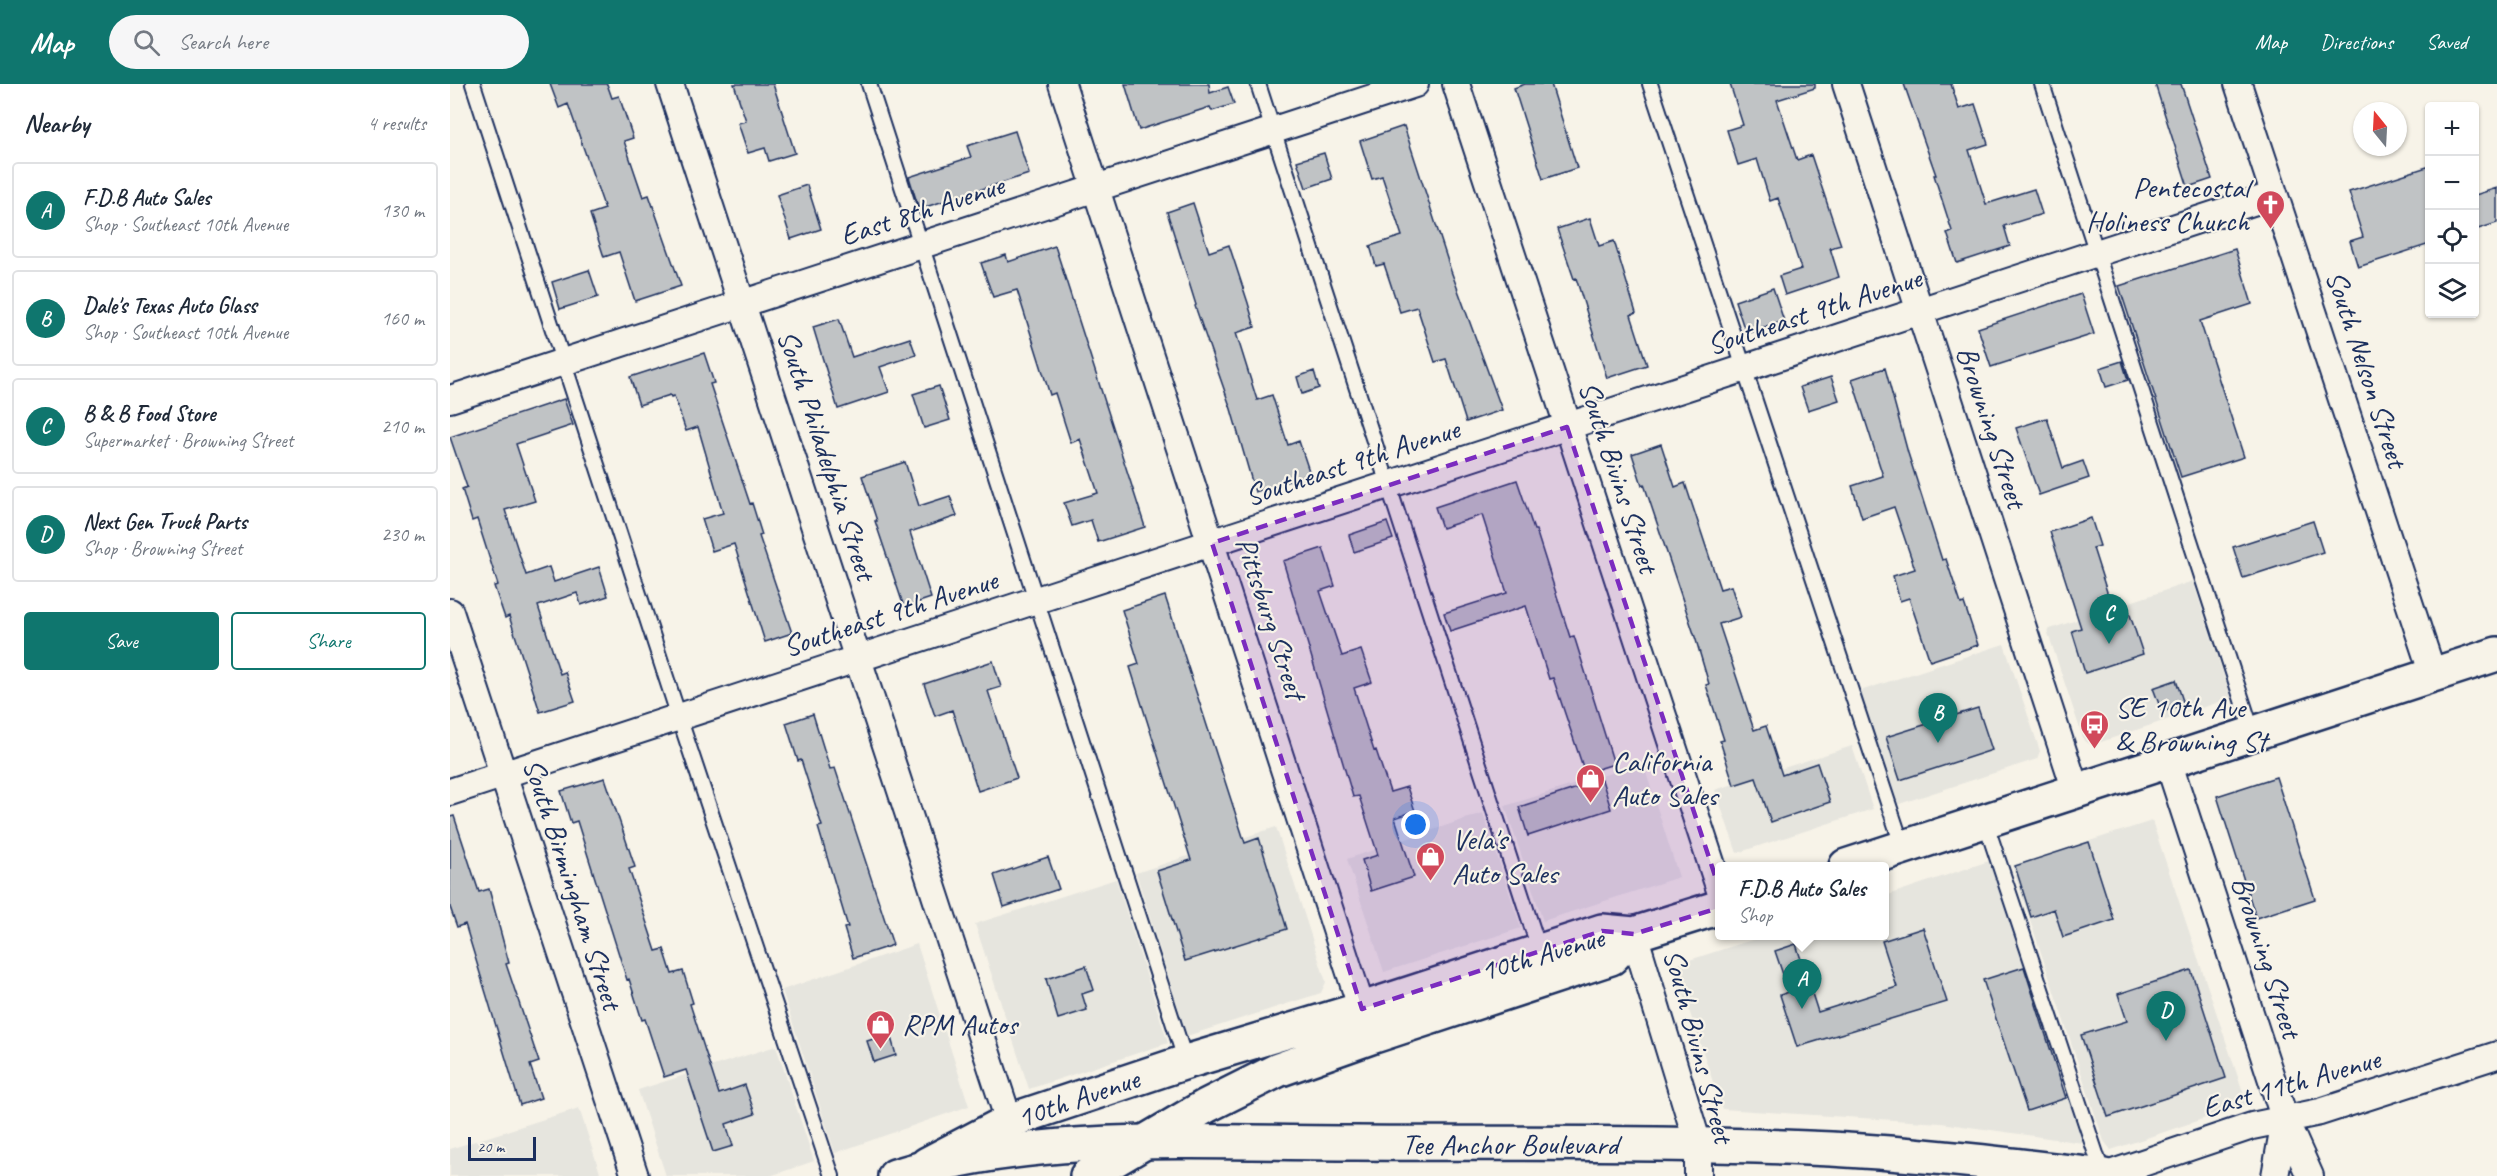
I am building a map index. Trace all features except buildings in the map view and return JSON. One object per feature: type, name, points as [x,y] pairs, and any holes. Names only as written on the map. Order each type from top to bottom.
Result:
[{"type":"main road","points":[[1862,862],[2497,654]]},
{"type":"main road","points":[[1634,934],[1715,908]]},
{"type":"main road","name":"10th Avenue","points":[[1088,1176],[1240,1088],[1367,1023],[1540,952],[1602,931],[1634,934]]},
{"type":"main road","name":"10th Avenue","points":[[906,1172],[1008,1121],[1186,1062],[1367,1023],[1611,958],[1634,934]]},
{"type":"main road","name":"Tee Anchor Boulevard","points":[[906,1172],[1040,1148],[1086,1143],[1142,1143],[1698,1160],[1834,1150],[2002,1164],[2104,1176]]},
{"type":"street","name":"South Philadelphia Street","points":[[670,84],[1008,1121]]},
{"type":"street","name":"Pittsburg Street","points":[[1062,84],[1367,1023]]},
{"type":"street","name":"East 8th Avenue","points":[[450,399],[1415,84]]},
{"type":"street","name":"South Bivins Street","points":[[1456,84],[1715,878]]},
{"type":"street","name":"Browning Street","points":[[1846,84],[2076,791]]},
{"type":"street","name":"South Nelson Street","points":[[2238,84],[2433,675]]},
{"type":"street","name":"Southeast 9th Avenue","points":[[450,792],[2274,195]]},
{"type":"street","name":"South Birmingham Street","points":[[450,612],[635,1176]]},
{"type":"street","name":"Browning Street","points":[[2168,761],[2285,1120],[2275,1176]]},
{"type":"street","name":"South Bivins Street","points":[[1634,934],[1698,1160]]},
{"type":"street","name":"East 11th Avenue","points":[[2104,1176],[2252,1126],[2320,1112],[2497,1055]]},
{"type":"street","points":[[2285,1120],[2310,1176]]},
{"type":"lane","points":[[473,84],[679,717],[832,1176]]},
{"type":"lane","points":[[869,84],[1186,1062]]},
{"type":"lane","points":[[1258,84],[1540,952]]},
{"type":"lane","points":[[1650,84],[1903,849]]},
{"type":"lane","points":[[2042,84],[2253,734]]},
{"type":"lane","points":[[1985,821],[2104,1176]]},
{"type":"highlighted area","points":[[1567,427],[1725,906],[1634,934],[1602,931],[1362,1009],[1212,543]]},
{"type":"shaded area","points":[[2193,581],[2231,698],[2092,745],[2084,741],[2047,630]]},
{"type":"shaded area","points":[[2004,644],[2040,751],[2037,759],[1896,805],[1860,691]]},
{"type":"shaded area","points":[[1852,746],[1873,809],[1737,853],[1715,790]]},
{"type":"shaded area","points":[[1643,763],[1679,877],[1543,921],[1505,806]]},
{"type":"shaded area","points":[[1483,813],[1521,928],[1384,972],[1347,859]]},
{"type":"shaded area","points":[[2152,821],[2247,1104],[2111,1150],[2104,1141],[2012,866]]},
{"type":"shaded area","points":[[1276,827],[1326,982],[1321,993],[1187,1036],[1136,873]]},
{"type":"shaded area","points":[[1989,861],[2083,1143],[1941,1123],[1722,1109],[1674,965],[1752,940],[1889,940],[1889,895]]},
{"type":"shaded area","points":[[1116,879],[1168,1043],[1029,1089],[975,924]]},
{"type":"shaded area","points":[[917,944],[969,1106],[835,1153],[782,990]]},
{"type":"shaded area","points":[[776,1046],[814,1161],[770,1176],[666,1176],[638,1090]]},
{"type":"shaded area","points":[[579,1108],[601,1176],[450,1176],[450,1149]]},
{"type":"place","name":"Pentecostal Holiness Church","points":[[2270,230]]},
{"type":"place","name":"B & B Food Store","points":[[2109,644]]},
{"type":"place","name":"Dale's Texas Auto Glass","points":[[1938,743]]},
{"type":"place","name":"SE 10th Ave & Browning St","points":[[2094,750]]},
{"type":"place","name":"California Auto Sales","points":[[1591,804]]},
{"type":"place","name":"Vela's Auto Sales","points":[[1431,882]]},
{"type":"place","name":"F.D.B Auto Sales","points":[[1802,1009]]},
{"type":"place","name":"Next Gen Truck Parts","points":[[2166,1041]]},
{"type":"place","name":"RPM Autos","points":[[881,1050]]}]
